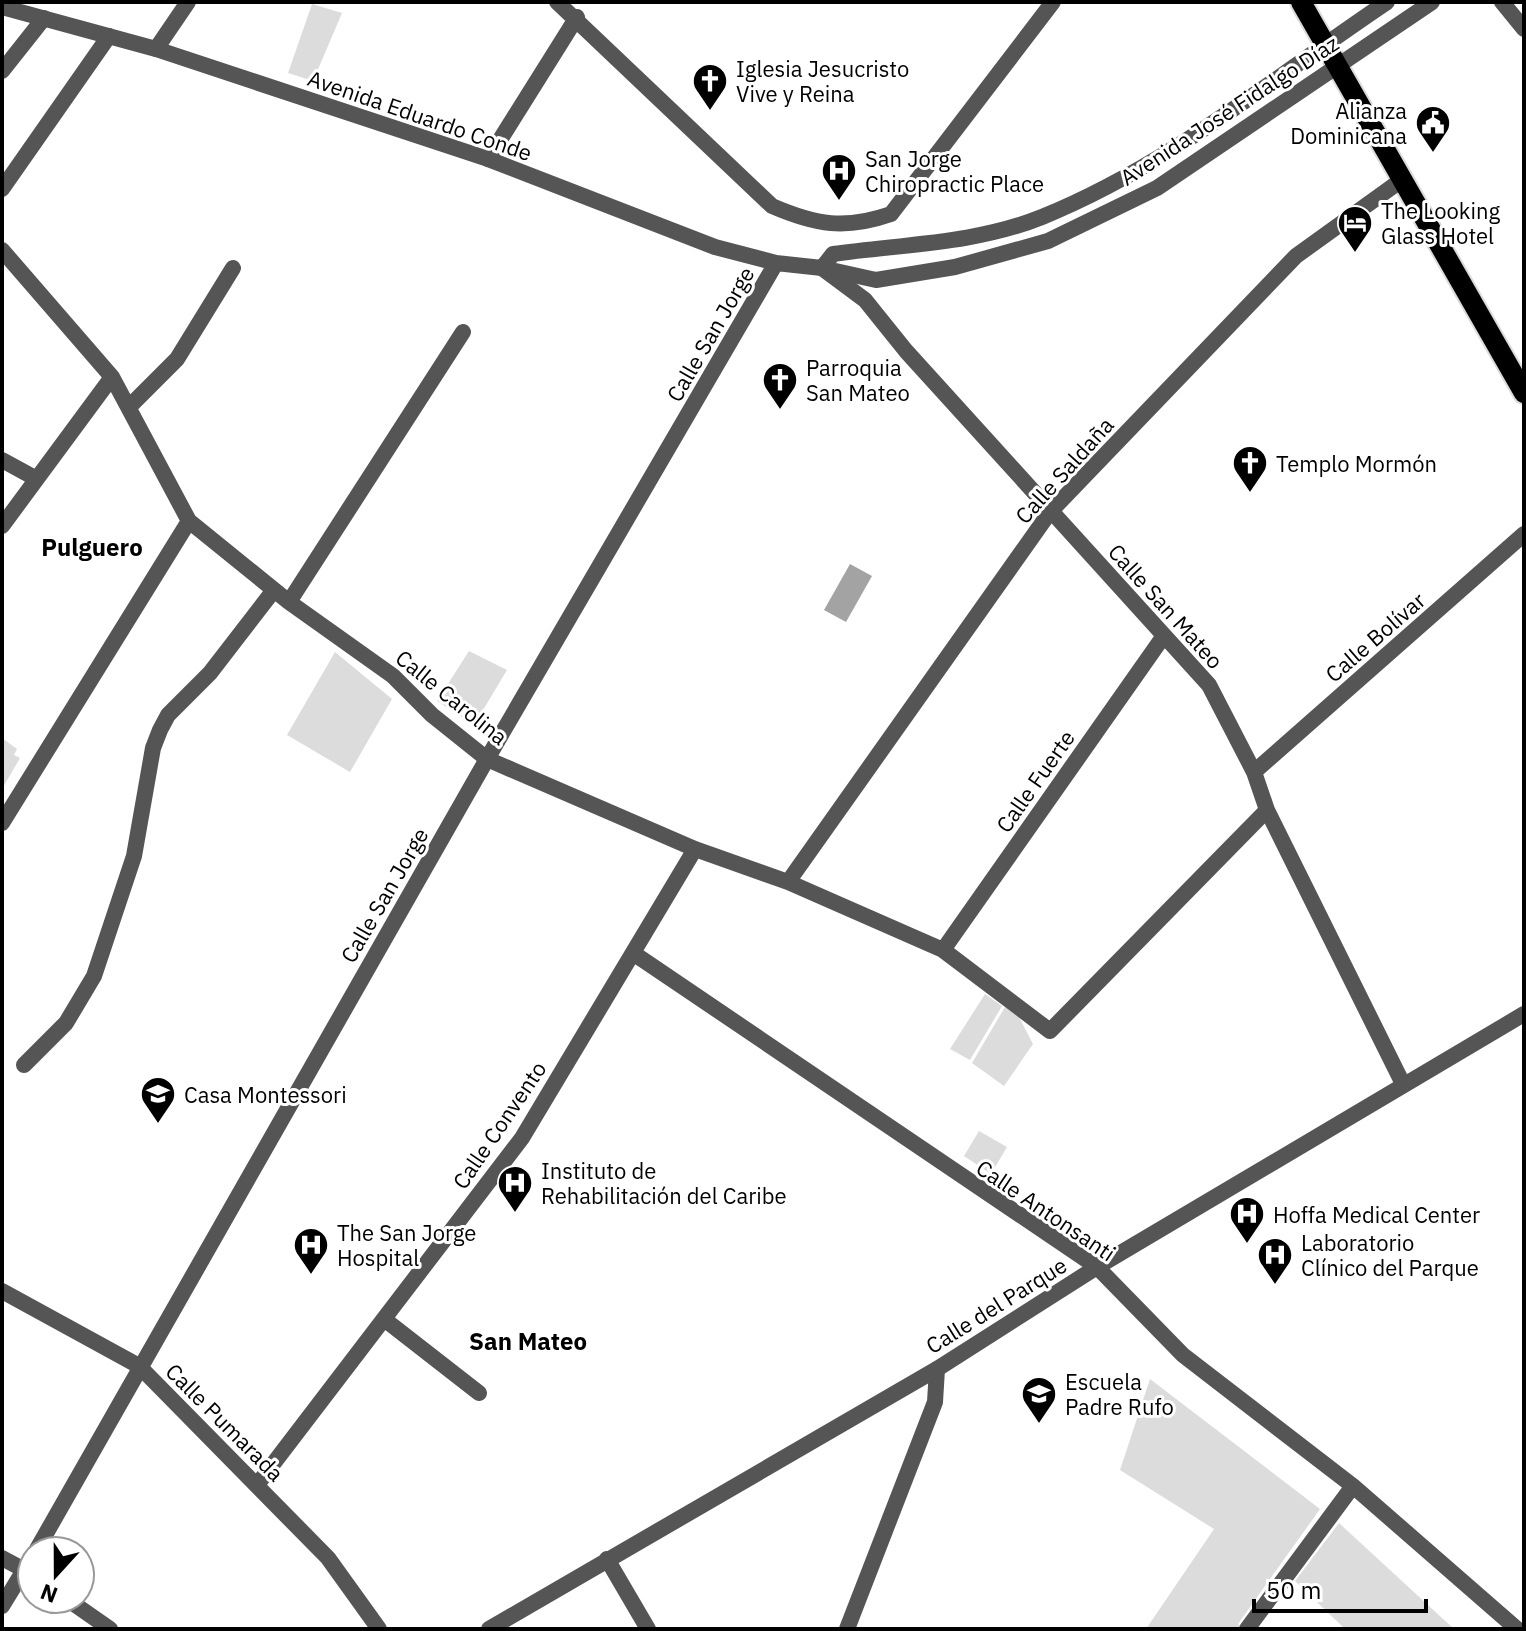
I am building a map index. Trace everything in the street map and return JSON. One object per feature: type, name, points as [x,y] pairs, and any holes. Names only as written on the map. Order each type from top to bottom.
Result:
[{"type":"main road","points":[[1301,2],[1524,393]]},
{"type":"street","points":[[156,49],[188,2]]},
{"type":"street","points":[[557,2],[577,17],[772,206],[811,223],[863,224],[891,214],[1053,2]]},
{"type":"street","name":"Avenida José Fidalgo Díaz","points":[[1387,2],[1144,168],[1040,218],[948,242],[833,254],[822,268],[876,280],[955,267],[1048,241],[1157,188],[1432,2]]},
{"type":"street","points":[[1502,2],[1524,29]]},
{"type":"street","name":"Avenida Eduardo Conde","points":[[2,7],[156,49],[488,159],[715,247],[776,263],[822,268]]},
{"type":"street","points":[[488,159],[577,17]]},
{"type":"street","points":[[2,71],[44,18]]},
{"type":"street","points":[[2,189],[109,36]]},
{"type":"street","name":"Calle Saldaña","points":[[788,882],[1050,512],[1296,256],[1403,179]]},
{"type":"street","name":"Calle Carolina","points":[[2,250],[112,377],[189,521],[289,602],[393,676],[432,715],[487,759],[695,849],[788,882],[943,950],[1050,1031],[1267,810]]},
{"type":"street","name":"Calle San Jorge","points":[[45,1535],[487,759],[776,263]]},
{"type":"street","points":[[129,407],[177,359],[233,268]]},
{"type":"street","name":"Calle San Mateo","points":[[822,268],[865,300],[1050,512],[1209,685],[1254,772],[1267,810],[1403,1084]]},
{"type":"street","points":[[289,602],[463,332]]},
{"type":"street","points":[[2,526],[112,377]]},
{"type":"street","points":[[2,460],[35,478]]},
{"type":"street","points":[[2,823],[189,521]]},
{"type":"street","name":"Calle Bolívar","points":[[1254,772],[1524,534]]},
{"type":"street","points":[[24,1065],[66,1023],[94,976],[134,856],[153,748],[160,730],[168,715],[210,673],[274,590]]},
{"type":"street","name":"Calle Fuerte","points":[[943,950],[1163,637]]},
{"type":"street","name":"Calle Convento","points":[[257,1485],[522,1138],[695,849]]},
{"type":"street","name":"Calle Antonsanti","points":[[633,953],[949,1170],[1097,1267],[1183,1355],[1353,1486],[1517,1629]]},
{"type":"street","name":"Calle del Parque","points":[[489,1629],[937,1369],[1097,1267],[1524,1014]]},
{"type":"street","name":"Calle Pumarada","points":[[2,1291],[139,1366],[328,1558],[379,1629]]},
{"type":"street","points":[[384,1319],[479,1393]]},
{"type":"street","points":[[847,1629],[935,1402],[937,1369]]},
{"type":"street","points":[[1247,1629],[1353,1486]]},
{"type":"street","points":[[607,1559],[648,1629]]},
{"type":"street","points":[[2,1606],[16,1586]]},
{"type":"street","points":[[90,1615],[110,1629]]},
{"type":"shaded area","points":[[312,4],[342,13],[313,81],[288,73]]},
{"type":"shaded area","points":[[850,564],[872,576],[846,622],[824,610]]},
{"type":"shaded area","points":[[469,651],[507,670],[477,720],[468,721],[437,701]]},
{"type":"shaded area","points":[[335,652],[392,699],[350,772],[287,735]]},
{"type":"shaded area","points":[[2,738],[17,749],[14,755],[20,758],[2,789]]},
{"type":"shaded area","points":[[985,994],[1002,1006],[970,1060],[950,1049]]},
{"type":"shaded area","points":[[1005,1007],[1019,1017],[1033,1044],[1004,1086],[972,1063]]},
{"type":"shaded area","points":[[979,1131],[1007,1147],[991,1174],[964,1156]]},
{"type":"shaded area","points":[[1150,1379],[1320,1509],[1238,1624],[1243,1629],[1146,1629],[1214,1529],[1120,1470]]},
{"type":"shaded area","points":[[1339,1523],[1454,1629],[1345,1629],[1295,1581]]},
{"type":"place","name":"Iglesia Jesucristo Vive y Reina","points":[[710,112]]},
{"type":"place","name":"Alianza Dominicana","points":[[1433,154]]},
{"type":"place","name":"San Jorge Chiropractic Place","points":[[839,202]]},
{"type":"place","name":"The Looking Glass Hotel","points":[[1355,254]]},
{"type":"place","name":"Parroquia San Mateo","points":[[780,411]]},
{"type":"place","name":"Templo Mormón","points":[[1250,494]]},
{"type":"place","name":"Casa Montessori","points":[[158,1125]]},
{"type":"place","name":"Instituto de Rehabilitación del Caribe","points":[[515,1214]]},
{"type":"place","name":"Hoffa Medical Center","points":[[1247,1245]]},
{"type":"place","name":"The San Jorge Hospital","points":[[311,1276]]},
{"type":"place","name":"Laboratorio Clínico del Parque","points":[[1275,1286]]},
{"type":"place","name":"Escuela Padre Rufo","points":[[1039,1425]]},
{"type":"district","name":"Pulguero","points":[[92,547]]},
{"type":"district","name":"San Mateo","points":[[528,1341]]}]
